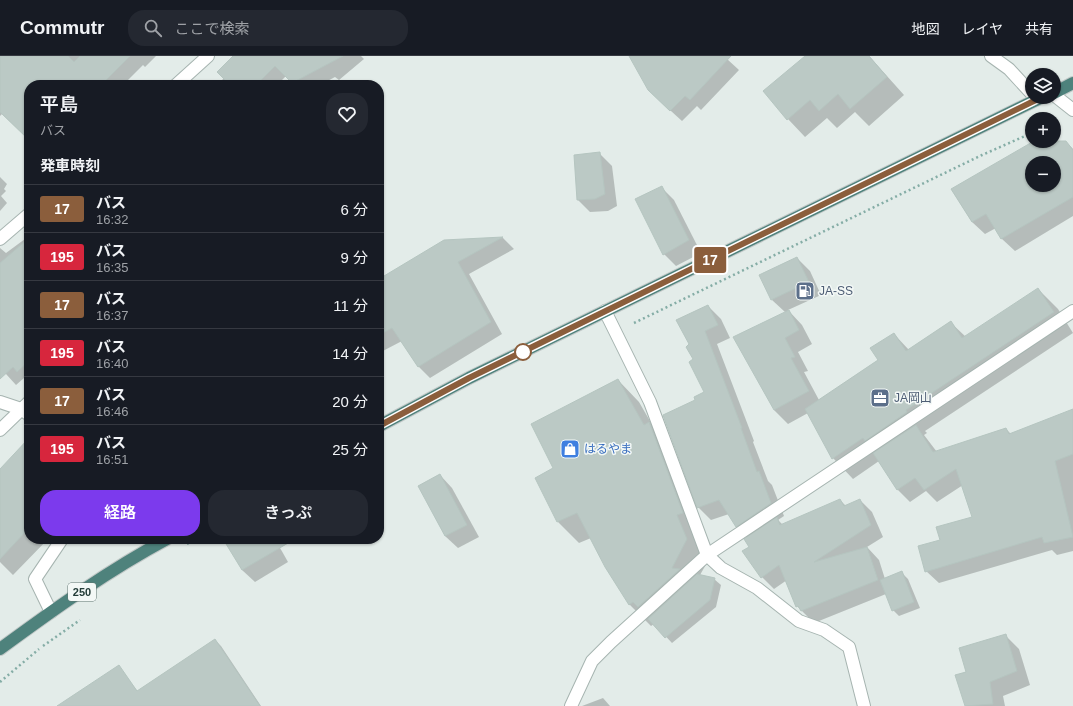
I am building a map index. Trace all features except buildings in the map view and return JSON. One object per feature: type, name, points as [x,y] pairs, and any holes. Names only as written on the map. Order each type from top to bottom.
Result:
[{"type":"highway","points":[[1061,90],[1070,85],[1073,74]]},
{"type":"highway","points":[[384,423],[469,378],[1025,103]]},
{"type":"highway","name":"250","points":[[0,650],[51,612],[158,544]]},
{"type":"street","points":[[991,56],[1009,69],[1025,85]]},
{"type":"street","points":[[180,80],[200,58]]},
{"type":"street","points":[[1061,100],[1073,110]]},
{"type":"street","points":[[0,239],[24,218]]},
{"type":"street","points":[[571,706],[592,661],[707,555],[1073,310]]},
{"type":"street","points":[[605,311],[650,402],[707,555],[721,568],[757,588],[799,622],[824,630],[848,647],[864,706]]},
{"type":"street","points":[[0,402],[24,408]]},
{"type":"street","points":[[0,430],[24,411]]},
{"type":"street","points":[[51,612],[35,579],[59,544]]},
{"type":"path","points":[[0,682],[38,649],[83,618]]},
{"type":"bus line","name":"17","points":[[384,423],[469,378],[1027,104]]},
{"type":"place","name":"JA-SS","points":[[805,291]]},
{"type":"place","name":"JA岡山","points":[[880,398]]},
{"type":"place","name":"はるやま","points":[[570,449]]}]
